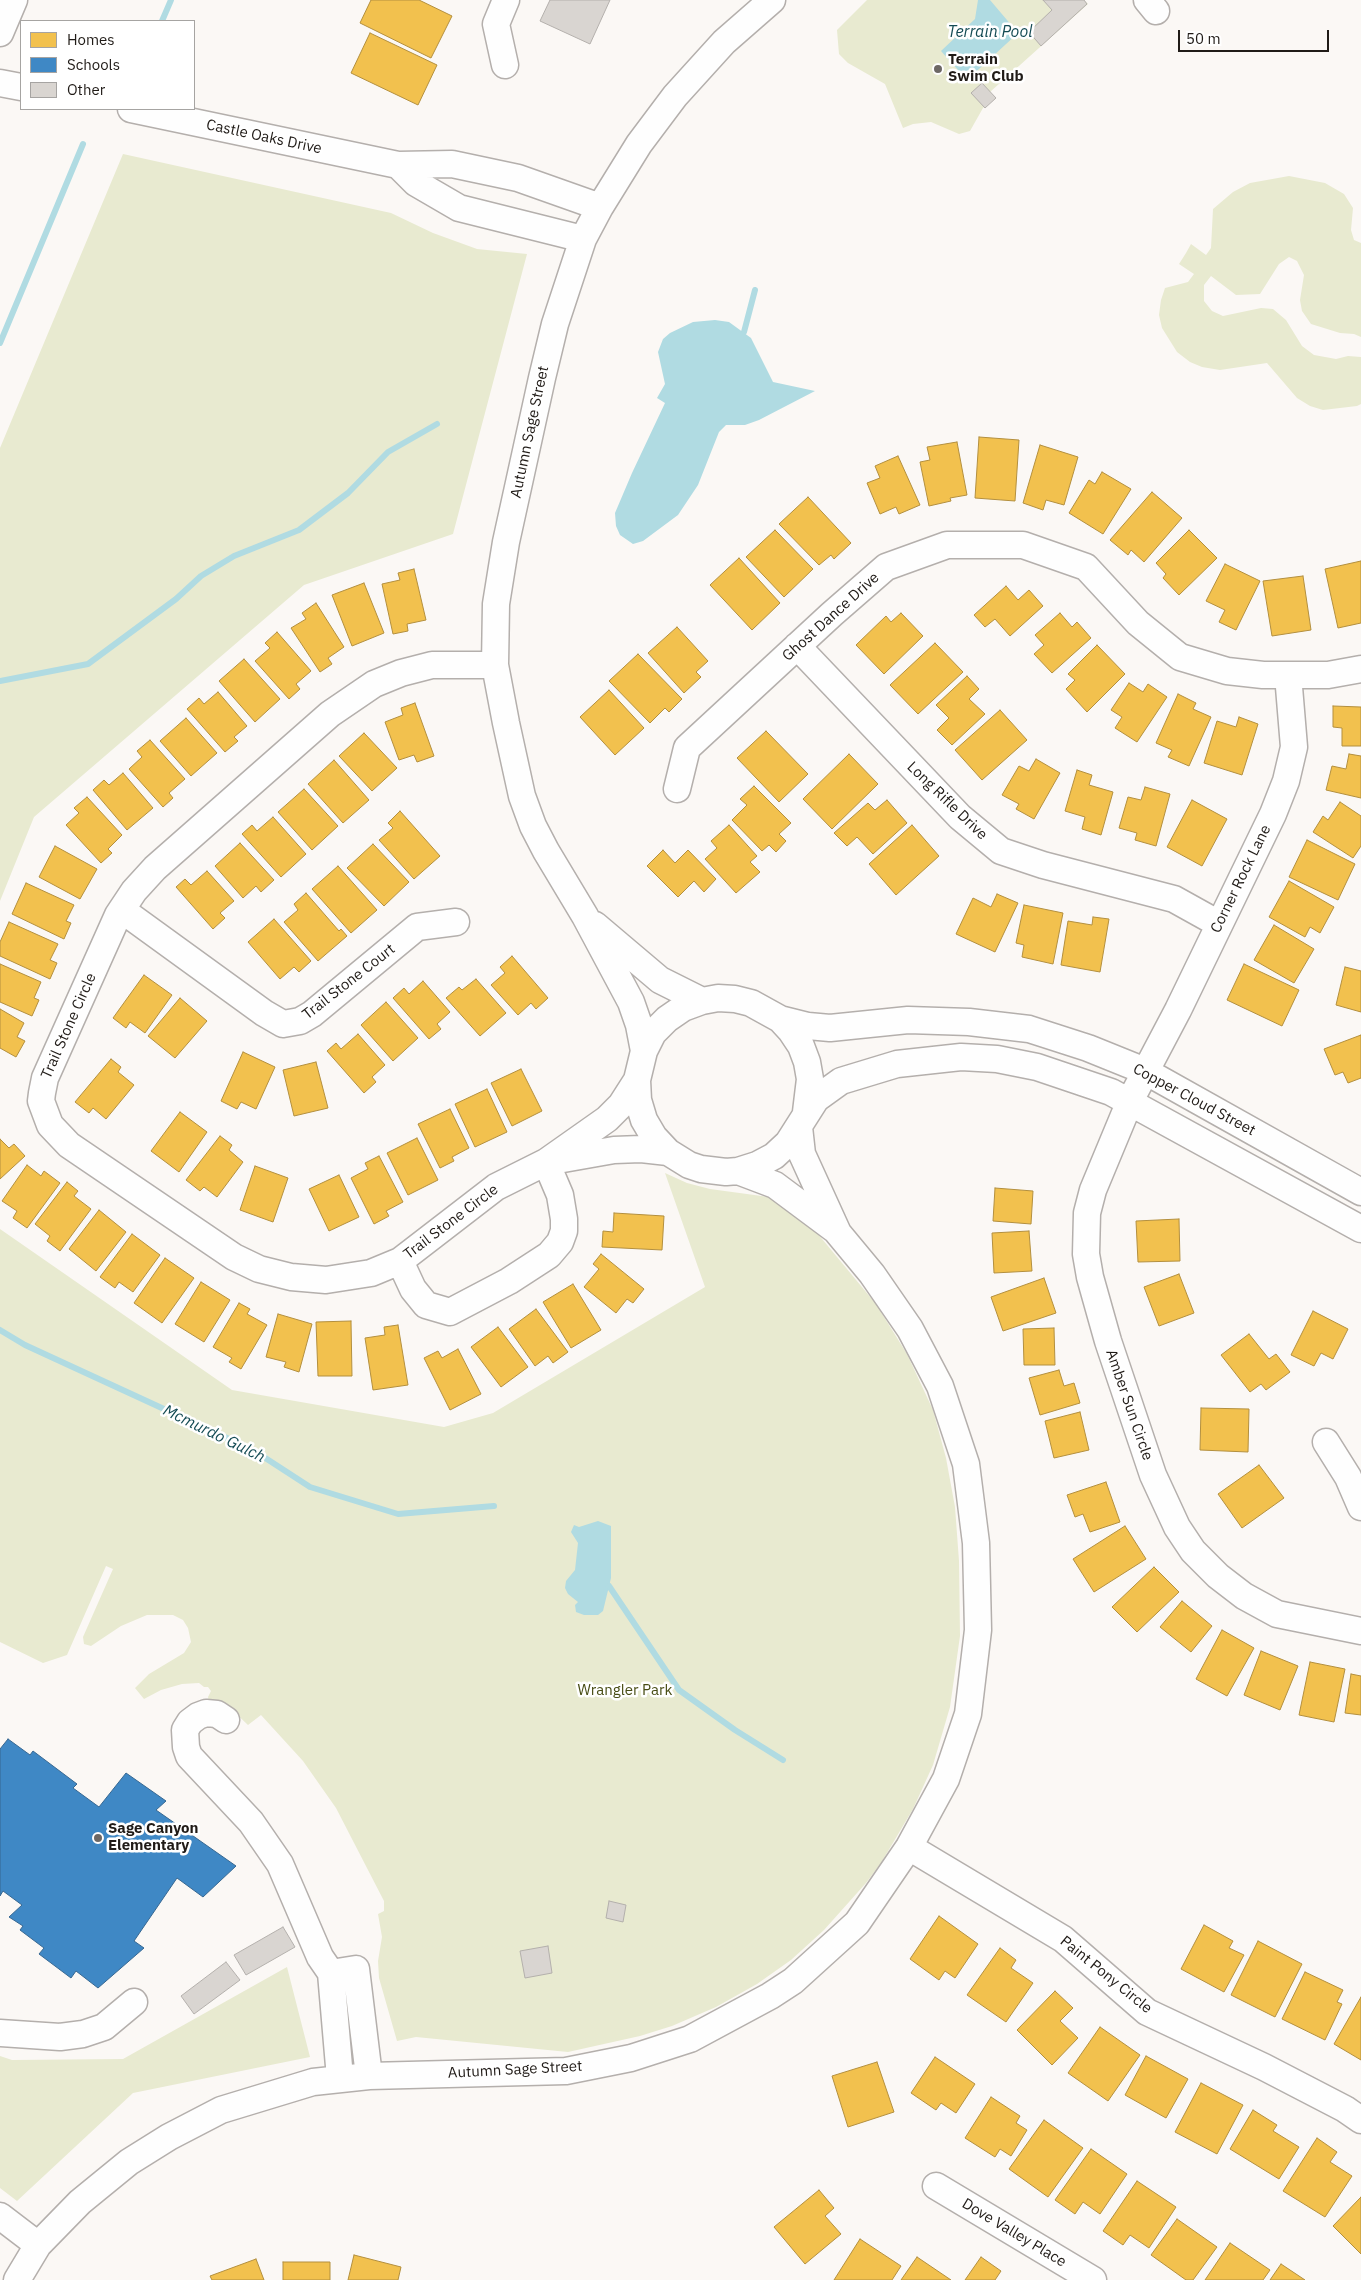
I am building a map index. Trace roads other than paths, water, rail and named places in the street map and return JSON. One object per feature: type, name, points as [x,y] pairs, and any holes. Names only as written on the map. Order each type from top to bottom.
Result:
[{"type":"street","points":[[0,33],[14,0]]},
{"type":"street","points":[[505,65],[496,24],[506,0]]},
{"type":"street","name":"Autumn Sage Street","points":[[644,1051],[639,1025],[631,1002],[585,916],[546,851],[533,826],[522,796],[506,724],[496,665],[496,604],[506,542],[542,378],[555,324],[583,240],[600,207],[639,144],[675,96],[724,42],[772,0]]},
{"type":"street","points":[[0,83],[20,87]]},
{"type":"street","name":"Castle Oaks Drive","points":[[136,110],[398,165],[452,164],[518,178],[600,207]]},
{"type":"street","points":[[398,165],[416,183],[459,208],[583,240]]},
{"type":"street","name":"Ghost Dance Drive","points":[[677,788],[687,748],[797,646],[886,567],[947,545],[1023,545],[1086,567],[1138,623],[1180,658],[1227,671],[1264,675],[1328,675],[1361,669]]},
{"type":"street","name":"Long Rifle Drive","points":[[797,646],[960,817],[1001,851],[1043,866],[1174,899],[1219,924]]},
{"type":"street","name":"Trail Stone Circle","points":[[496,665],[432,665],[401,673],[374,684],[330,714],[155,868],[134,891],[122,910],[45,1078],[41,1101],[50,1125],[77,1151],[234,1257],[259,1270],[326,1280],[371,1272],[400,1261],[496,1187],[546,1162],[607,1119],[621,1105],[637,1080]]},
{"type":"street","name":"Corner Rock Lane","points":[[1144,1071],[1178,1010],[1273,814],[1286,781],[1294,747],[1288,675]]},
{"type":"street","name":"Trail Stone Court","points":[[122,910],[264,1013],[283,1024],[300,1021],[312,1014],[417,927],[456,922]]},
{"type":"street","name":"Autumn Sage Street","points":[[585,916],[660,980],[702,1001]]},
{"type":"street","points":[[735,999],[758,1006],[780,1019],[796,1038],[807,1062],[810,1079],[803,1120],[788,1143],[774,1156],[757,1165],[738,1171],[726,1172],[701,1169],[689,1165],[668,1152],[654,1137],[644,1120],[638,1100],[637,1080],[644,1051],[653,1034],[667,1019],[683,1008],[702,1001],[735,999]]},
{"type":"street","name":"Copper Cloud Street","points":[[780,1019],[808,1026],[830,1028],[908,1020],[969,1022],[1029,1030],[1088,1048],[1144,1071],[1361,1192]]},
{"type":"street","name":"Copper Cloud Street","points":[[803,1120],[824,1091],[848,1078],[897,1064],[961,1057],[997,1060],[1037,1067],[1111,1092],[1130,1101],[1361,1230]]},
{"type":"street","name":"Amber Sun Circle","points":[[1144,1071],[1093,1190],[1087,1213],[1086,1254],[1090,1278],[1108,1341],[1164,1502],[1177,1527],[1193,1551],[1218,1576],[1244,1596],[1277,1614],[1361,1632]]},
{"type":"street","name":"Autumn Sage Street","points":[[803,1120],[802,1154],[838,1233]]},
{"type":"street","name":"Trail Stone Circle","points":[[546,1162],[614,1150],[641,1148],[668,1152]]},
{"type":"street","points":[[400,1261],[413,1289],[426,1305],[450,1312],[509,1281],[549,1255],[560,1242],[564,1231],[564,1219],[560,1195],[546,1162]]},
{"type":"street","name":"Autumn Sage Street","points":[[17,2280],[38,2245],[80,2202],[129,2162],[169,2136],[221,2110],[313,2082],[369,2076],[566,2070],[631,2058],[690,2039],[793,1981],[857,1923],[909,1847],[946,1779],[968,1714],[978,1630],[976,1543],[966,1464],[940,1386],[910,1328],[872,1274],[838,1233],[775,1186],[738,1171]]},
{"type":"street","points":[[1326,1442],[1348,1477],[1361,1507]]},
{"type":"street","points":[[226,1720],[217,1714],[206,1713],[190,1722],[185,1730],[184,1738],[189,1756],[252,1822],[280,1864],[320,1957],[331,1973],[340,2078]]},
{"type":"street","name":"Paint Pony Circle","points":[[909,1847],[1063,1939],[1147,2012],[1264,2067],[1345,2109],[1361,2120]]},
{"type":"street","points":[[331,1973],[356,1969],[369,2076]]},
{"type":"street","points":[[0,2033],[60,2037],[83,2034],[104,2028],[134,2002]]},
{"type":"street","name":"Dove Valley Place","points":[[936,2186],[1093,2280]]},
{"type":"street","points":[[0,2216],[38,2245]]},
{"type":"water","name":"Terrain Pool","points":[[978,0],[990,0],[1018,33],[967,80],[941,51],[975,19]]},
{"type":"water","points":[[715,320],[729,322],[751,338],[773,382],[815,391],[759,420],[745,425],[726,425],[719,432],[698,485],[678,515],[643,541],[633,544],[620,535],[616,526],[615,513],[665,403],[657,398],[665,384],[658,352],[663,339],[670,333],[693,322]]},
{"type":"water","points":[[598,1521],[611,1526],[611,1578],[603,1611],[598,1615],[584,1615],[576,1612],[575,1605],[578,1602],[568,1594],[565,1588],[566,1581],[575,1570],[578,1543],[571,1532],[574,1525],[579,1527]]},
{"type":"waterway","points":[[162,20],[171,0]]},
{"type":"waterway","points":[[0,343],[83,144]]},
{"type":"waterway","points":[[744,332],[755,290]]},
{"type":"waterway","points":[[0,681],[88,664],[176,599],[201,576],[234,556],[299,530],[348,493],[388,452],[437,424]]},
{"type":"waterway","name":"Mcmurdo Gulch","points":[[0,1330],[25,1345],[253,1450],[310,1487],[398,1514],[494,1506]]},
{"type":"waterway","name":"Mcmurdo Gulch","points":[[609,1586],[679,1690],[735,1730],[783,1760]]},
{"type":"place","name":"Terrain Swim Club","points":[[938,69]]},
{"type":"place","name":"Sage Canyon Elementary","points":[[98,1838]]},
{"type":"park label","name":"Wrangler Park","points":[[625,1691]]}]
